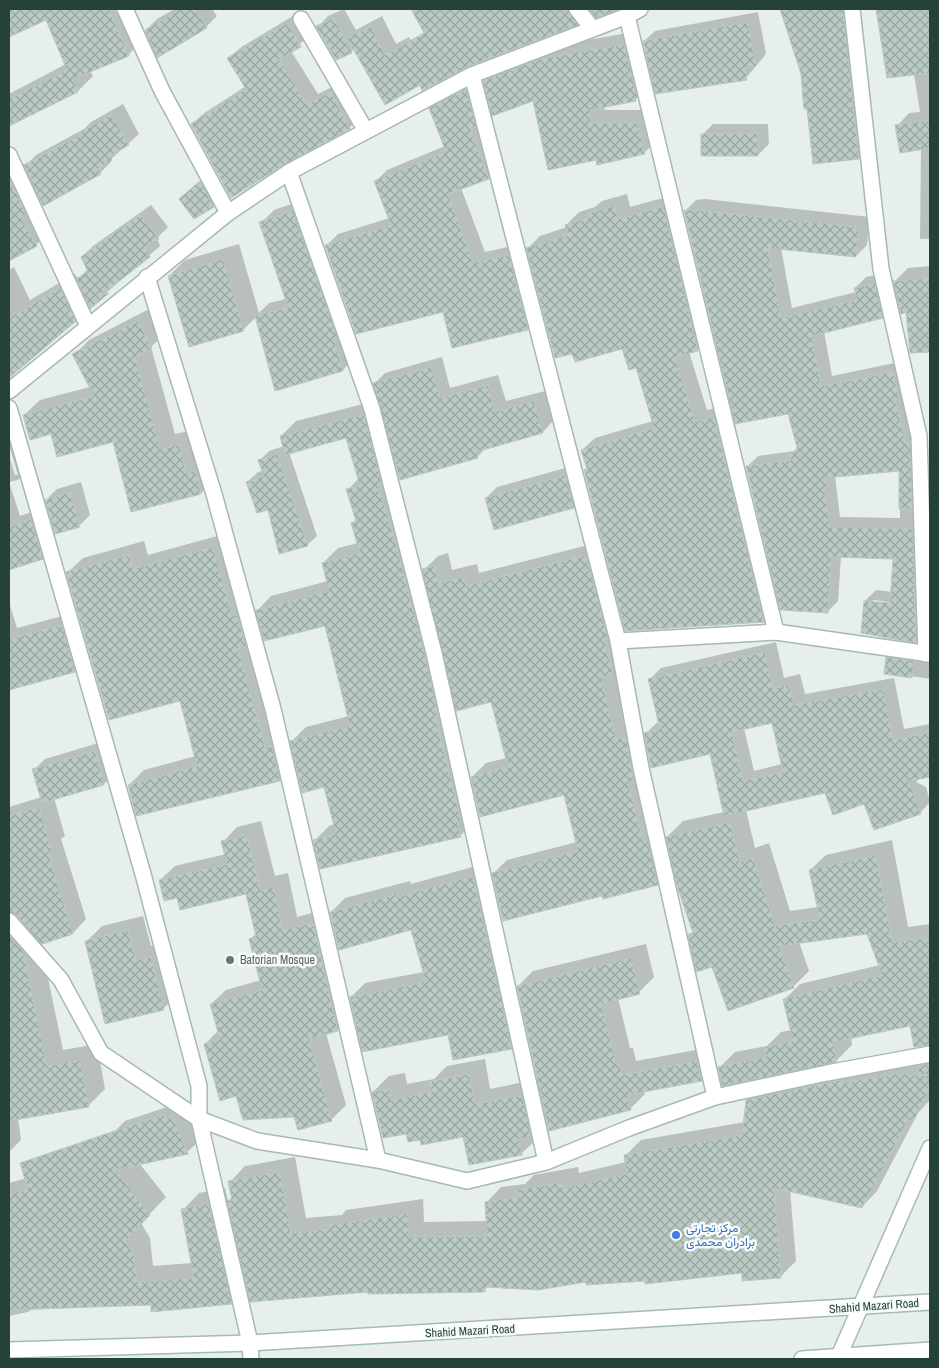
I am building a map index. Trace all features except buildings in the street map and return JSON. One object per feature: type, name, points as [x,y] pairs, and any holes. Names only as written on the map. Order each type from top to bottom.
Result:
[{"type":"street","points":[[125,9],[162,91],[228,213]]},
{"type":"street","points":[[577,9],[592,28]]},
{"type":"street","points":[[9,391],[228,213],[289,172],[472,75],[640,9]]},
{"type":"street","points":[[618,641],[776,632],[928,654],[919,436],[880,269],[852,9]]},
{"type":"street","points":[[626,16],[776,632]]},
{"type":"street","points":[[301,19],[366,131]]},
{"type":"street","points":[[472,75],[618,641],[641,768],[715,1097]]},
{"type":"street","points":[[9,155],[88,326]]},
{"type":"street","points":[[289,172],[372,409],[434,653],[546,1162]]},
{"type":"street","points":[[147,277],[214,494],[273,709],[378,1160]]},
{"type":"street","points":[[9,408],[143,874],[199,1086],[199,1119],[250,1344],[251,1359]]},
{"type":"street","points":[[9,920],[61,980],[100,1053],[199,1119],[257,1142],[378,1160],[466,1181],[546,1162],[629,1128],[715,1097],[827,1073],[930,1054]]},
{"type":"street","points":[[840,1356],[930,1148]]},
{"type":"street","name":"Shahid Mazari Road","points":[[9,1350],[250,1344],[930,1302]]},
{"type":"street","points":[[802,1359],[930,1350]]},
{"type":"place","name":"Batorian Mosque","points":[[230,960]]},
{"type":"place","name":"مرکز تجارتی برادران محمدی","points":[[676,1235]]}]
